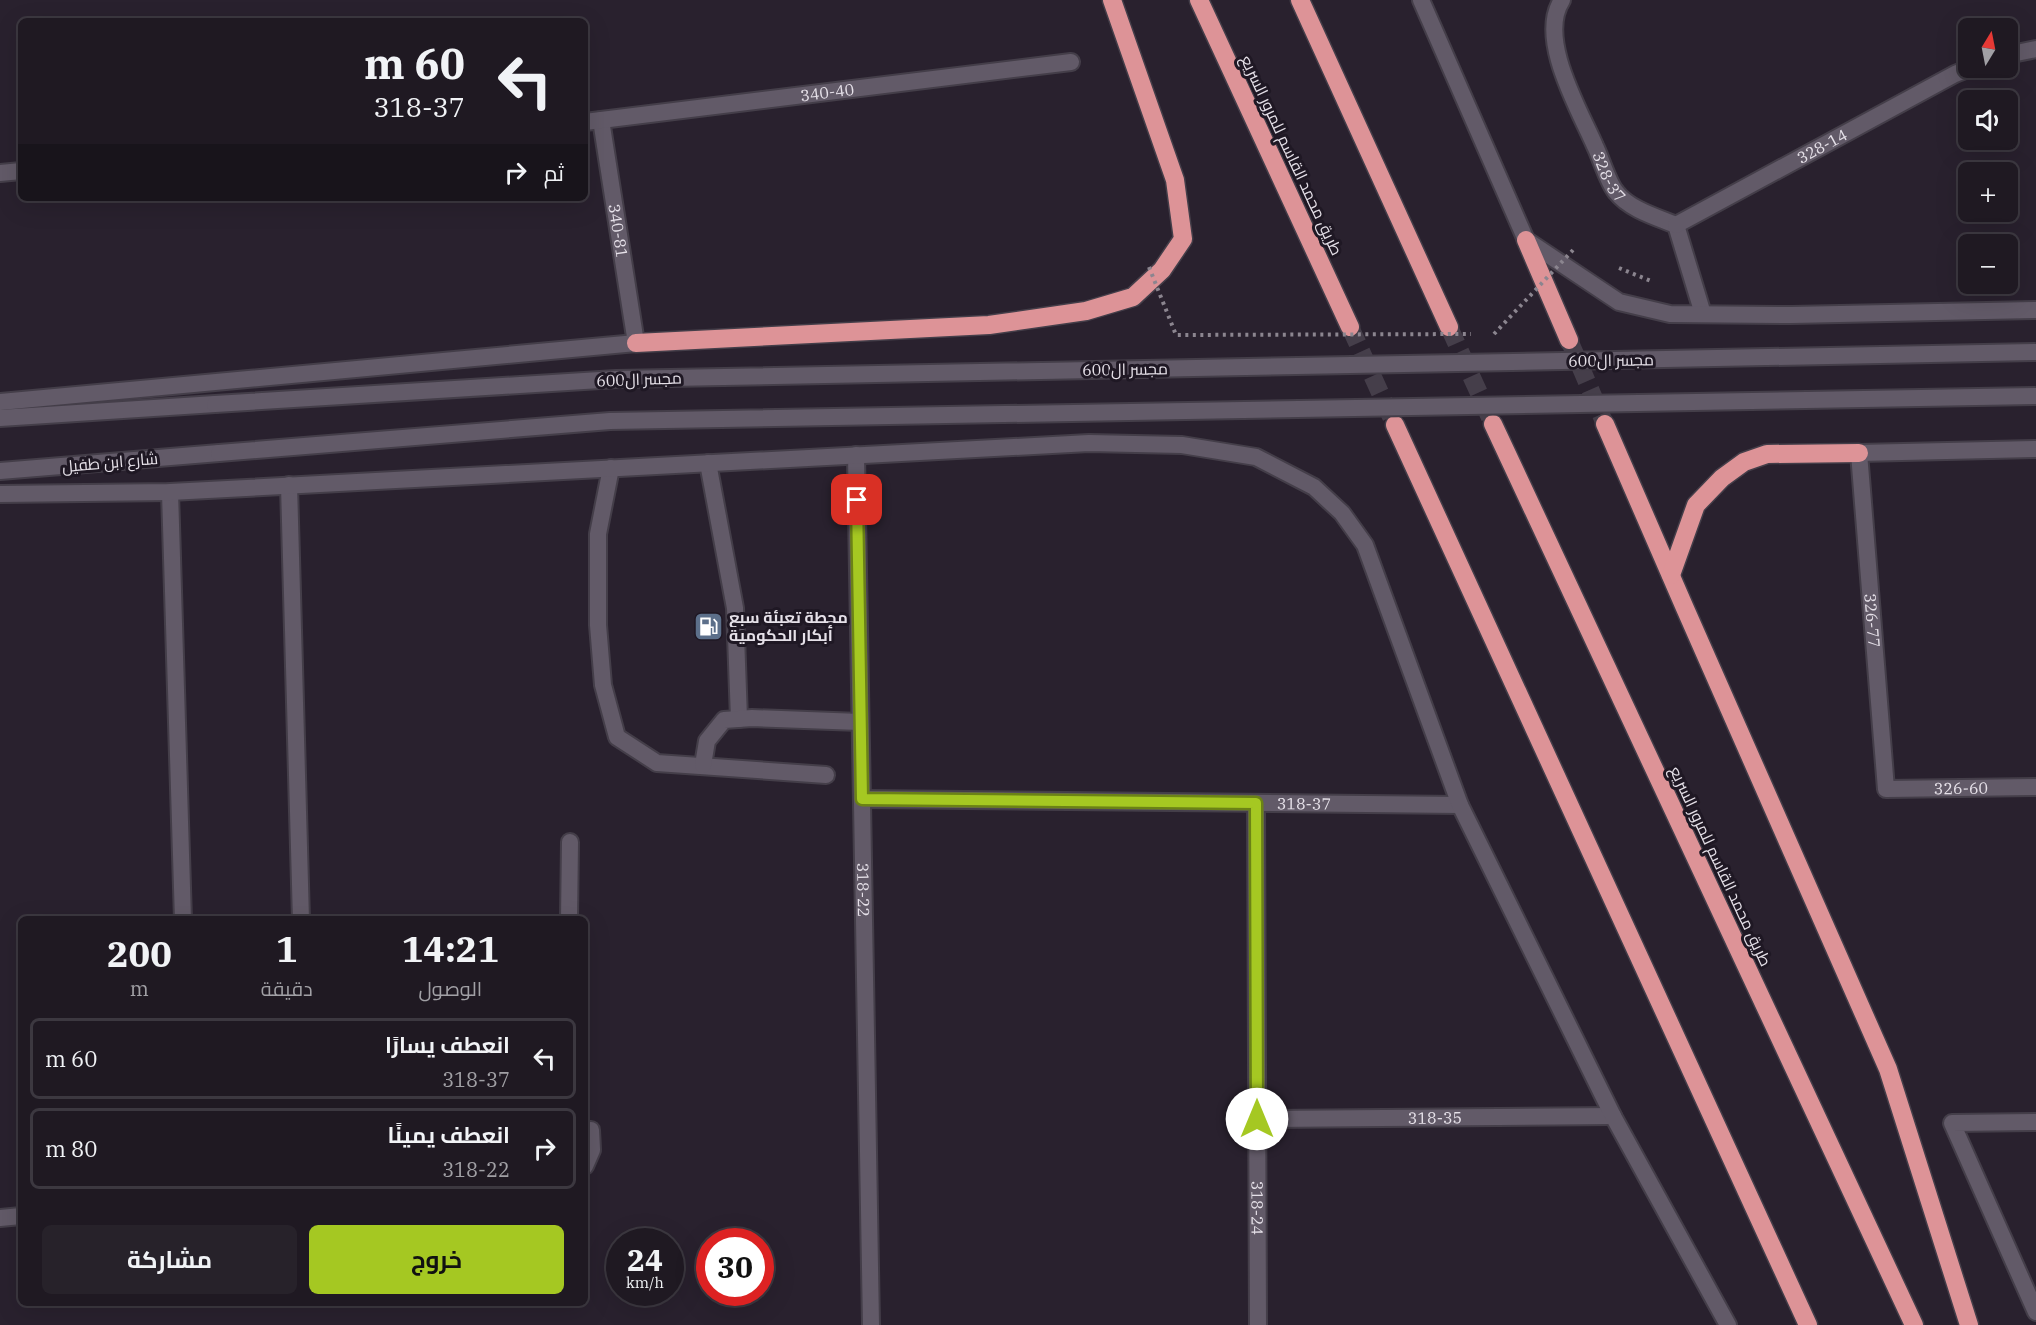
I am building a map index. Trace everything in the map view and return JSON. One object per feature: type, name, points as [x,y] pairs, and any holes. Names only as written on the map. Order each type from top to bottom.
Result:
[{"type":"highway","points":[[636,343],[989,325],[1086,311],[1133,297],[1162,270],[1183,239],[1175,180],[1112,0]]},
{"type":"highway","name":"طريق محمد القاسم للمرور السريع","points":[[1198,0],[1350,327]]},
{"type":"highway","points":[[1300,0],[1449,327]]},
{"type":"highway","points":[[1526,240],[1569,340]]},
{"type":"highway","name":"طريق محمد القاسم للمرور السريع","points":[[1493,424],[1914,1325]]},
{"type":"highway","points":[[1605,424],[1888,1069],[1969,1325]]},
{"type":"highway","points":[[1395,425],[1808,1325]]},
{"type":"highway","points":[[1671,575],[1696,504],[1722,478],[1744,462],[1767,454],[1858,453]]},
{"type":"street","points":[[1421,0],[1526,240],[1619,302],[1670,314],[1791,315],[2036,310]]},
{"type":"street","name":"328-37","points":[[1559,5],[1554,35],[1561,69],[1616,192],[1635,207],[1676,225]]},
{"type":"street","points":[[2018,53],[2036,49]]},
{"type":"street","name":"340-40","points":[[593,121],[1071,62]]},
{"type":"street","name":"328-14","points":[[1676,225],[1958,73]]},
{"type":"street","name":"340-81","points":[[593,121],[636,343]]},
{"type":"street","points":[[0,173],[18,171]]},
{"type":"street","points":[[1676,225],[1703,314]]},
{"type":"street","points":[[0,402],[636,343]]},
{"type":"street","name":"مجسر ال600","points":[[0,418],[616,379],[2036,352]]},
{"type":"street","name":"شارع ابن طفيل","points":[[0,471],[610,420],[2036,396]]},
{"type":"street","points":[[0,494],[170,492],[1089,443],[1182,446],[1256,457],[1314,487],[1342,513],[1365,545],[1460,806],[1612,1116],[1728,1325]]},
{"type":"street","points":[[1858,453],[2036,449]]},
{"type":"street","name":"326-77","points":[[1858,453],[1886,789]]},
{"type":"street","name":"318-22","points":[[856,455],[871,1325]]},
{"type":"street","points":[[708,463],[735,608],[739,719]]},
{"type":"street","points":[[611,468],[598,534],[598,625],[603,685],[617,737],[657,763],[826,775]]},
{"type":"street","points":[[289,485],[301,916]]},
{"type":"street","points":[[170,492],[183,916]]},
{"type":"street","points":[[703,765],[708,741],[724,720],[860,722]]},
{"type":"street","name":"326-60","points":[[1886,789],[2036,787]]},
{"type":"street","name":"318-37","points":[[862,799],[1460,806]]},
{"type":"street","name":"318-24","points":[[1256,803],[1258,1325]]},
{"type":"street","points":[[569,916],[570,842]]},
{"type":"street","name":"318-35","points":[[1257,1119],[1612,1116]]},
{"type":"street","points":[[2036,1122],[1952,1123],[2036,1312]]},
{"type":"street","points":[[588,1158],[591,1150],[591,1130]]},
{"type":"street","points":[[0,1218],[18,1216]]},
{"type":"path","points":[[1484,334],[1496,334],[1573,250]]},
{"type":"path","points":[[1149,267],[1176,335],[1472,334]]},
{"type":"tunnel","points":[[1350,327],[1393,421]]},
{"type":"tunnel","points":[[1449,327],[1493,424]]},
{"type":"tunnel","points":[[1569,340],[1605,424]]},
{"type":"place","name":"محطة تعبئة سبع أبكار الحكومية","points":[[708,626]]},
{"type":"route","points":[[857,500],[862,799],[1256,803],[1257,1119]]}]
